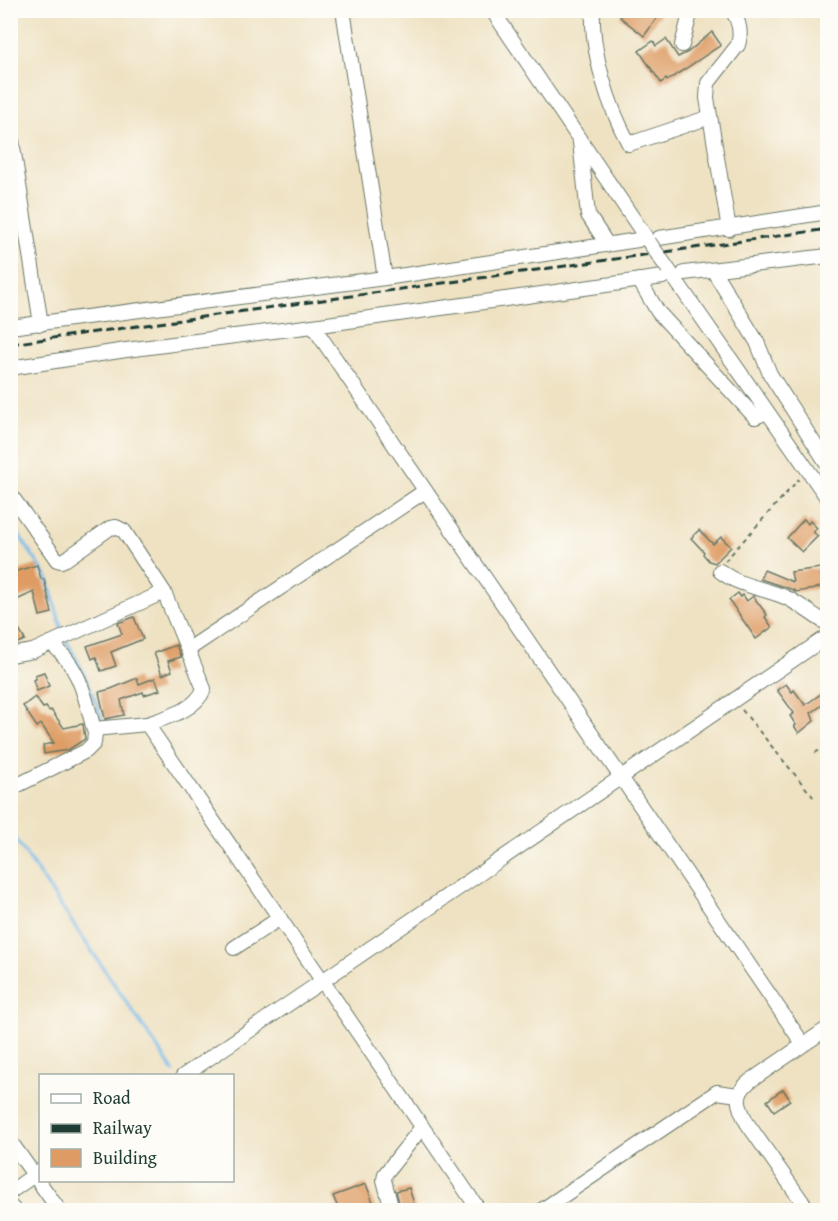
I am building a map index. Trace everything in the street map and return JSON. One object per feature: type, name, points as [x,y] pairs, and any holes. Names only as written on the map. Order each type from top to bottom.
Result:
[{"type":"street","points":[[343,10],[385,278]]},
{"type":"street","points":[[492,10],[649,240],[666,273],[828,499]]},
{"type":"street","points":[[593,10],[594,35],[604,85],[629,144],[710,117]]},
{"type":"street","points":[[682,45],[691,10]]},
{"type":"street","points":[[729,229],[707,98],[708,83],[738,45],[740,39],[739,23],[732,10]]},
{"type":"street","points":[[10,128],[41,324]]},
{"type":"street","points":[[579,140],[588,215],[607,244]]},
{"type":"street","points":[[10,327],[385,278],[607,244],[729,229],[828,212]]},
{"type":"street","points":[[684,273],[828,256]]},
{"type":"street","points":[[713,270],[757,342],[770,374],[828,465]]},
{"type":"street","points":[[10,368],[639,280],[666,273]]},
{"type":"street","points":[[639,280],[658,312],[755,417],[767,412]]},
{"type":"street","points":[[313,326],[804,1044]]},
{"type":"street","points":[[189,650],[425,491]]},
{"type":"street","points":[[10,494],[17,516],[60,561],[110,528],[116,527],[124,531],[147,562],[164,592],[204,688],[203,693],[187,708],[147,724],[94,729]]},
{"type":"street","points":[[720,571],[741,583],[787,598],[828,624]]},
{"type":"street","points":[[10,655],[33,651],[164,592]]},
{"type":"street","points":[[186,1074],[828,636]]},
{"type":"street","points":[[10,789],[86,751],[94,743],[94,729],[77,673],[62,653],[60,639]]},
{"type":"street","points":[[147,724],[479,1210]]},
{"type":"street","points":[[234,948],[280,918]]},
{"type":"street","points":[[808,1210],[747,1123],[738,1095],[750,1081],[828,1028]]},
{"type":"street","points":[[542,1210],[717,1092],[738,1095]]},
{"type":"street","points":[[392,1210],[384,1180],[385,1174],[422,1127]]},
{"type":"street","points":[[10,1140],[38,1173],[10,1191]]},
{"type":"street","points":[[43,1182],[59,1210]]},
{"type":"street","points":[[10,1206],[14,1210]]},
{"type":"path","points":[[720,571],[720,567],[730,554],[791,486],[808,471]]},
{"type":"path","points":[[734,700],[814,798]]},
{"type":"path","points":[[815,753],[828,746]]},
{"type":"building","points":[[625,10],[663,10],[644,36],[620,17]]},
{"type":"building","points":[[712,32],[721,45],[661,83],[639,51],[653,41],[656,46],[666,39],[678,57],[688,52]]},
{"type":"building","points":[[804,519],[808,524],[810,521],[817,528],[813,532],[818,536],[802,552],[787,538]]},
{"type":"building","points":[[699,530],[713,544],[721,537],[731,547],[715,563],[709,561],[691,538]]},
{"type":"building","points":[[37,565],[41,579],[44,579],[52,613],[40,616],[34,592],[10,603],[10,573]]},
{"type":"building","points":[[828,567],[828,586],[815,589],[795,592],[760,579],[764,570],[793,582],[791,572]]},
{"type":"building","points":[[738,593],[741,597],[743,595],[747,601],[753,596],[767,615],[765,617],[772,627],[756,639],[729,600]]},
{"type":"building","points":[[10,615],[25,640],[10,646]]},
{"type":"building","points":[[134,617],[143,639],[111,652],[116,666],[101,671],[96,657],[92,659],[87,646],[122,634],[118,623]]},
{"type":"building","points":[[176,645],[181,657],[168,661],[172,671],[162,675],[154,653]]},
{"type":"building","points":[[44,672],[49,686],[37,691],[33,680],[36,679],[35,675]]},
{"type":"building","points":[[137,678],[139,684],[155,678],[160,690],[144,695],[143,692],[121,700],[124,715],[105,719],[99,692]]},
{"type":"building","points":[[786,684],[792,692],[794,690],[805,705],[828,689],[828,701],[811,713],[814,721],[799,733],[790,716],[794,713],[777,690]]},
{"type":"building","points":[[35,697],[43,708],[51,710],[64,728],[83,724],[85,739],[68,750],[44,754],[43,745],[54,743],[41,724],[37,727],[23,706]]},
{"type":"building","points":[[783,1089],[790,1100],[774,1111],[767,1101]]},
{"type":"building","points":[[366,1184],[376,1210],[339,1210],[333,1196]]},
{"type":"building","points":[[409,1188],[416,1210],[401,1210],[396,1191]]},
{"type":"waterway","points":[[10,528],[13,526],[47,577],[63,634]]},
{"type":"waterway","points":[[66,640],[80,666],[103,725]]},
{"type":"waterway","points":[[10,831],[174,1072]]},
{"type":"railway","points":[[10,344],[828,229]]}]
